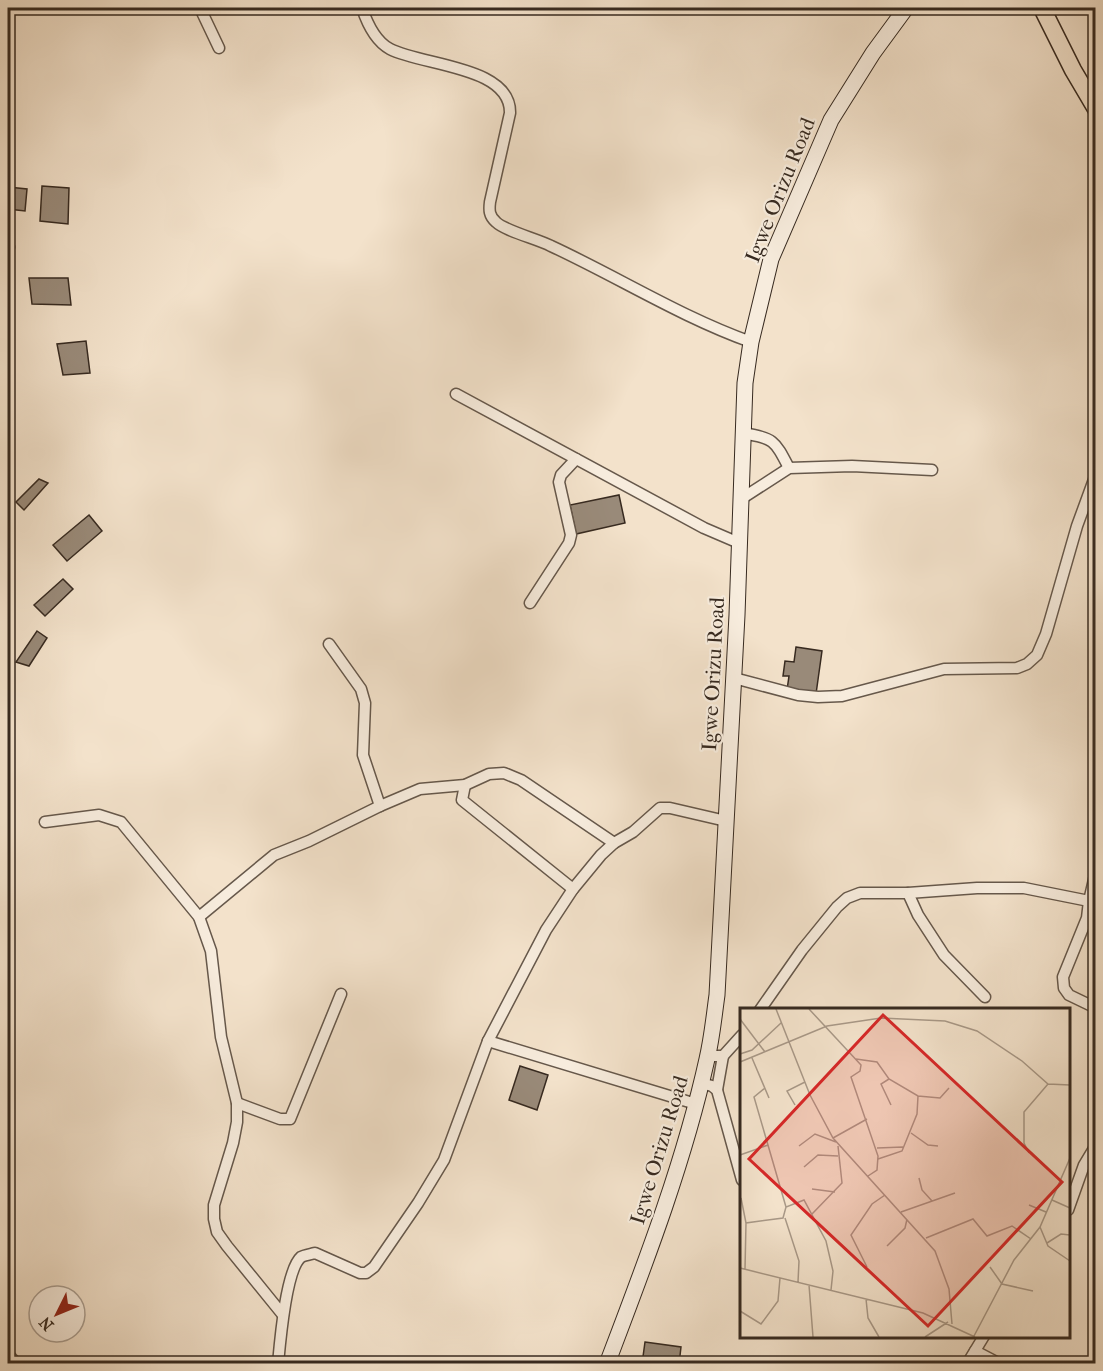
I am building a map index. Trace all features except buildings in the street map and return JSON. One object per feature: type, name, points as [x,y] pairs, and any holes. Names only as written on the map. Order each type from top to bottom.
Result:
[{"type":"main road","name":"Igwe Orizu Road","points":[[607,1364],[654,1240],[701,1083],[715,1056],[734,678],[745,384],[751,342],[771,259],[831,120],[873,53],[906,8]]},
{"type":"main road","points":[[1042,8],[1095,109]]},
{"type":"street","points":[[200,8],[219,48]]},
{"type":"street","points":[[362,8],[374,35],[390,49],[488,78],[502,89],[510,101],[510,113],[490,202],[489,213],[496,222],[549,244],[718,330],[751,342]]},
{"type":"street","points":[[456,394],[704,528],[739,543]]},
{"type":"street","points":[[743,434],[768,438],[779,449],[789,468]]},
{"type":"street","points":[[530,603],[569,543],[571,535],[559,482],[561,475],[576,459]]},
{"type":"street","points":[[741,499],[789,468],[852,466],[932,470]]},
{"type":"street","points":[[734,678],[798,695],[842,696],[944,669],[1017,668],[1027,664],[1037,656],[1046,634],[1077,526],[1095,474]]},
{"type":"street","points":[[329,644],[361,689],[365,703],[363,755],[380,806]]},
{"type":"street","points":[[199,917],[274,855],[420,789],[465,785],[489,774],[504,773],[542,793],[614,843]]},
{"type":"street","points":[[465,785],[462,800],[573,889]]},
{"type":"street","points":[[278,1364],[283,1315],[292,1272],[302,1257],[315,1253],[360,1273],[366,1273],[374,1267],[444,1160],[488,1041],[546,930],[573,889],[601,855],[614,843],[633,832],[660,808],[726,820]]},
{"type":"street","points":[[45,822],[99,815],[121,822],[199,917],[211,951],[221,1037],[237,1102],[237,1122],[233,1143],[214,1205],[214,1219],[217,1232],[227,1246],[283,1315]]},
{"type":"street","points":[[1095,871],[1087,918],[1063,977],[1064,988],[1069,995],[1095,1008]]},
{"type":"street","points":[[761,1008],[801,950],[847,898],[860,893],[1024,888],[1089,901]]},
{"type":"street","points":[[908,893],[918,915],[944,955],[985,997]]},
{"type":"street","points":[[237,1102],[280,1119],[290,1119],[341,994]]},
{"type":"street","points":[[740,1036],[715,1056],[717,1090],[740,1175]]},
{"type":"street","points":[[488,1041],[696,1104]]},
{"type":"street","points":[[701,1083],[717,1090]]},
{"type":"street","points":[[1070,1204],[1084,1165],[1095,1145]]},
{"type":"street","points":[[967,1364],[983,1338]]},
{"type":"street","points":[[975,1351],[1000,1364]]},
{"type":"street","points":[[8,1354],[16,1364]]}]
